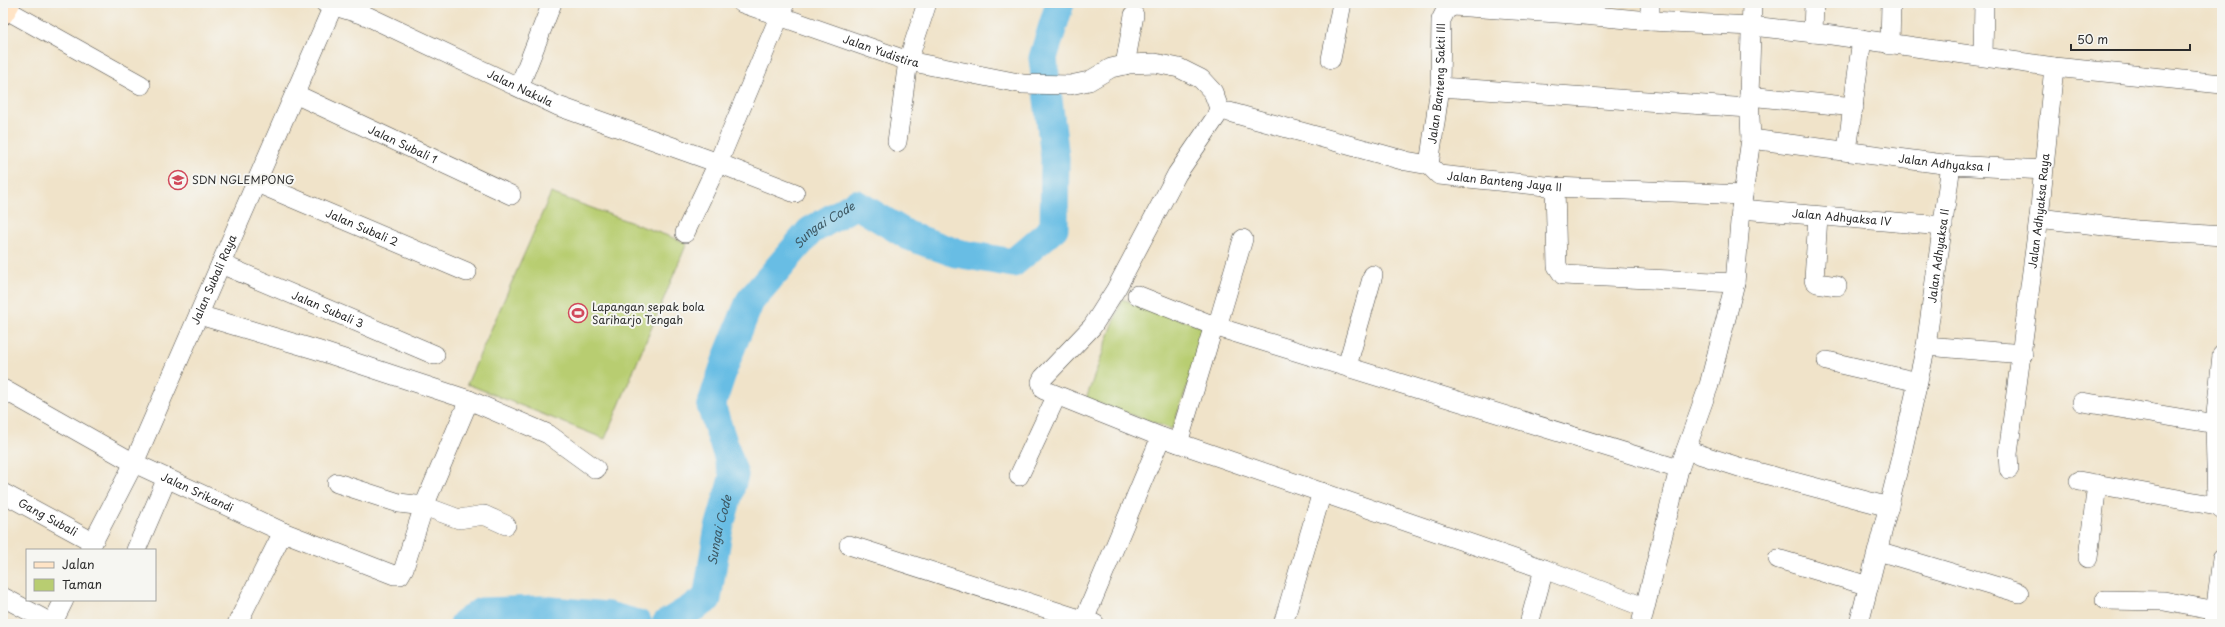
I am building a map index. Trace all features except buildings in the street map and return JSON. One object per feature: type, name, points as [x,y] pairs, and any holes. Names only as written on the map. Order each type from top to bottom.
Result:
[{"type":"street","points":[[519,87],[552,3]]},
{"type":"street","name":"Jalan Yudistira","points":[[742,3],[783,10],[908,61],[1023,84],[1070,85],[1089,81],[1111,68],[1125,64],[1155,63],[1190,73],[1208,86],[1218,102],[1219,108],[1216,117],[1178,174],[1116,289],[1092,327],[1043,378],[1041,382],[1044,390],[1056,397]]},
{"type":"street","points":[[897,142],[908,61],[927,3]]},
{"type":"street","points":[[1331,59],[1342,3]]},
{"type":"street","points":[[1019,476],[1056,397],[1169,440],[1544,569],[1642,615],[1669,515],[1679,469],[1709,385],[1735,283],[1742,202],[1751,139],[1749,102],[1752,3]]},
{"type":"street","points":[[1813,33],[1814,3]]},
{"type":"street","points":[[1890,45],[1891,3]]},
{"type":"street","points":[[1983,56],[1984,3]]},
{"type":"street","name":"Jalan Nakula","points":[[329,4],[371,10],[558,106],[718,163],[795,193]]},
{"type":"street","name":"Jalan Subali Raya","points":[[91,546],[134,463],[257,183],[295,94],[329,4]]},
{"type":"street","points":[[1486,5],[1650,12],[1862,39],[1890,45],[1983,56],[2054,67],[2222,84]]},
{"type":"street","name":"Jalan Banteng Sakti III","points":[[1429,165],[1440,87],[1441,20],[1446,10],[1453,6],[1486,5]]},
{"type":"street","points":[[6,8],[141,85]]},
{"type":"street","points":[[685,232],[718,163],[783,10]]},
{"type":"street","points":[[1125,64],[1134,15]]},
{"type":"street","points":[[1847,151],[1862,39]]},
{"type":"street","name":"Jalan Adhyaksa Raya","points":[[2009,469],[2008,454],[2023,354],[2039,218],[2042,170],[2054,67]]},
{"type":"street","points":[[1440,87],[1854,107]]},
{"type":"street","name":"Jalan Subali 1","points":[[295,94],[511,195]]},
{"type":"street","name":"Jalan Banteng Jaya II","points":[[1229,112],[1406,161],[1429,165],[1439,175],[1555,187],[1742,202]]},
{"type":"street","name":"Jalan Adhyaksa I","points":[[1751,139],[1951,165],[2042,170]]},
{"type":"street","name":"Jalan Adhyaksa II","points":[[1858,624],[1889,507],[1926,346],[1951,165]]},
{"type":"street","name":"Jalan Subali 2","points":[[257,183],[467,272]]},
{"type":"street","points":[[1555,187],[1557,266],[1563,275],[1735,283]]},
{"type":"street","name":"Jalan Adhyaksa IV","points":[[1742,202],[1818,216],[1943,226]]},
{"type":"street","points":[[1818,216],[1814,280],[1817,283],[1837,286]]},
{"type":"street","points":[[2039,218],[2137,230],[2222,236]]},
{"type":"street","points":[[849,545],[1090,622],[1169,440],[1215,326],[1243,239]]},
{"type":"street","name":"Jalan Subali 3","points":[[221,264],[435,355]]},
{"type":"street","points":[[1347,366],[1373,276]]},
{"type":"street","points":[[1137,295],[1215,326],[1679,469]]},
{"type":"street","points":[[199,315],[317,350],[469,400],[548,434],[596,469]]},
{"type":"street","points":[[1926,346],[2023,354]]},
{"type":"street","points":[[2088,558],[2088,483],[2219,508],[2218,424],[2222,355]]},
{"type":"street","points":[[1827,361],[1918,382]]},
{"type":"street","name":"Jalan Srikandi","points":[[3,389],[134,463],[283,532],[387,574],[400,575],[424,506]]},
{"type":"street","points":[[424,506],[469,400]]},
{"type":"street","points":[[2082,402],[2218,424]]},
{"type":"street","points":[[1686,450],[1764,474],[1889,507]]},
{"type":"street","points":[[136,549],[167,478]]},
{"type":"street","points":[[337,483],[388,500],[424,506],[460,519],[484,515],[506,525]]},
{"type":"street","points":[[1283,624],[1322,492]]},
{"type":"street","name":"Gang Subali","points":[[3,493],[91,546]]},
{"type":"street","points":[[243,622],[283,532]]},
{"type":"street","points":[[1878,551],[2019,593]]},
{"type":"street","points":[[2105,600],[2164,601],[2215,618],[2222,558]]},
{"type":"street","points":[[1778,559],[1869,586]]},
{"type":"street","points":[[1529,624],[1544,569]]},
{"type":"street","points":[[3,597],[52,624],[64,601]]},
{"type":"green space","name":"Lapangan sepak bola Sariharjo Tengah","points":[[551,193],[687,243],[605,439],[467,384]]},
{"type":"green space","points":[[1122,299],[1208,329],[1172,429],[1086,399]]},
{"type":"waterway","name":"Sungai Code","points":[[666,624],[707,599],[718,532],[734,475],[711,406],[727,358],[750,301],[810,231],[856,204],[909,236],[956,253],[1013,263],[1054,228],[1055,158],[1043,58],[1060,3]]},
{"type":"waterway","name":"Sungai Code","points":[[464,624],[481,612],[540,610],[608,616],[638,624]]},
{"type":"place","name":"SDN NGLEMPONG","points":[[178,180]]},
{"type":"place","name":"Lapangan sepak bola Sariharjo Tengah","points":[[578,313]]}]
